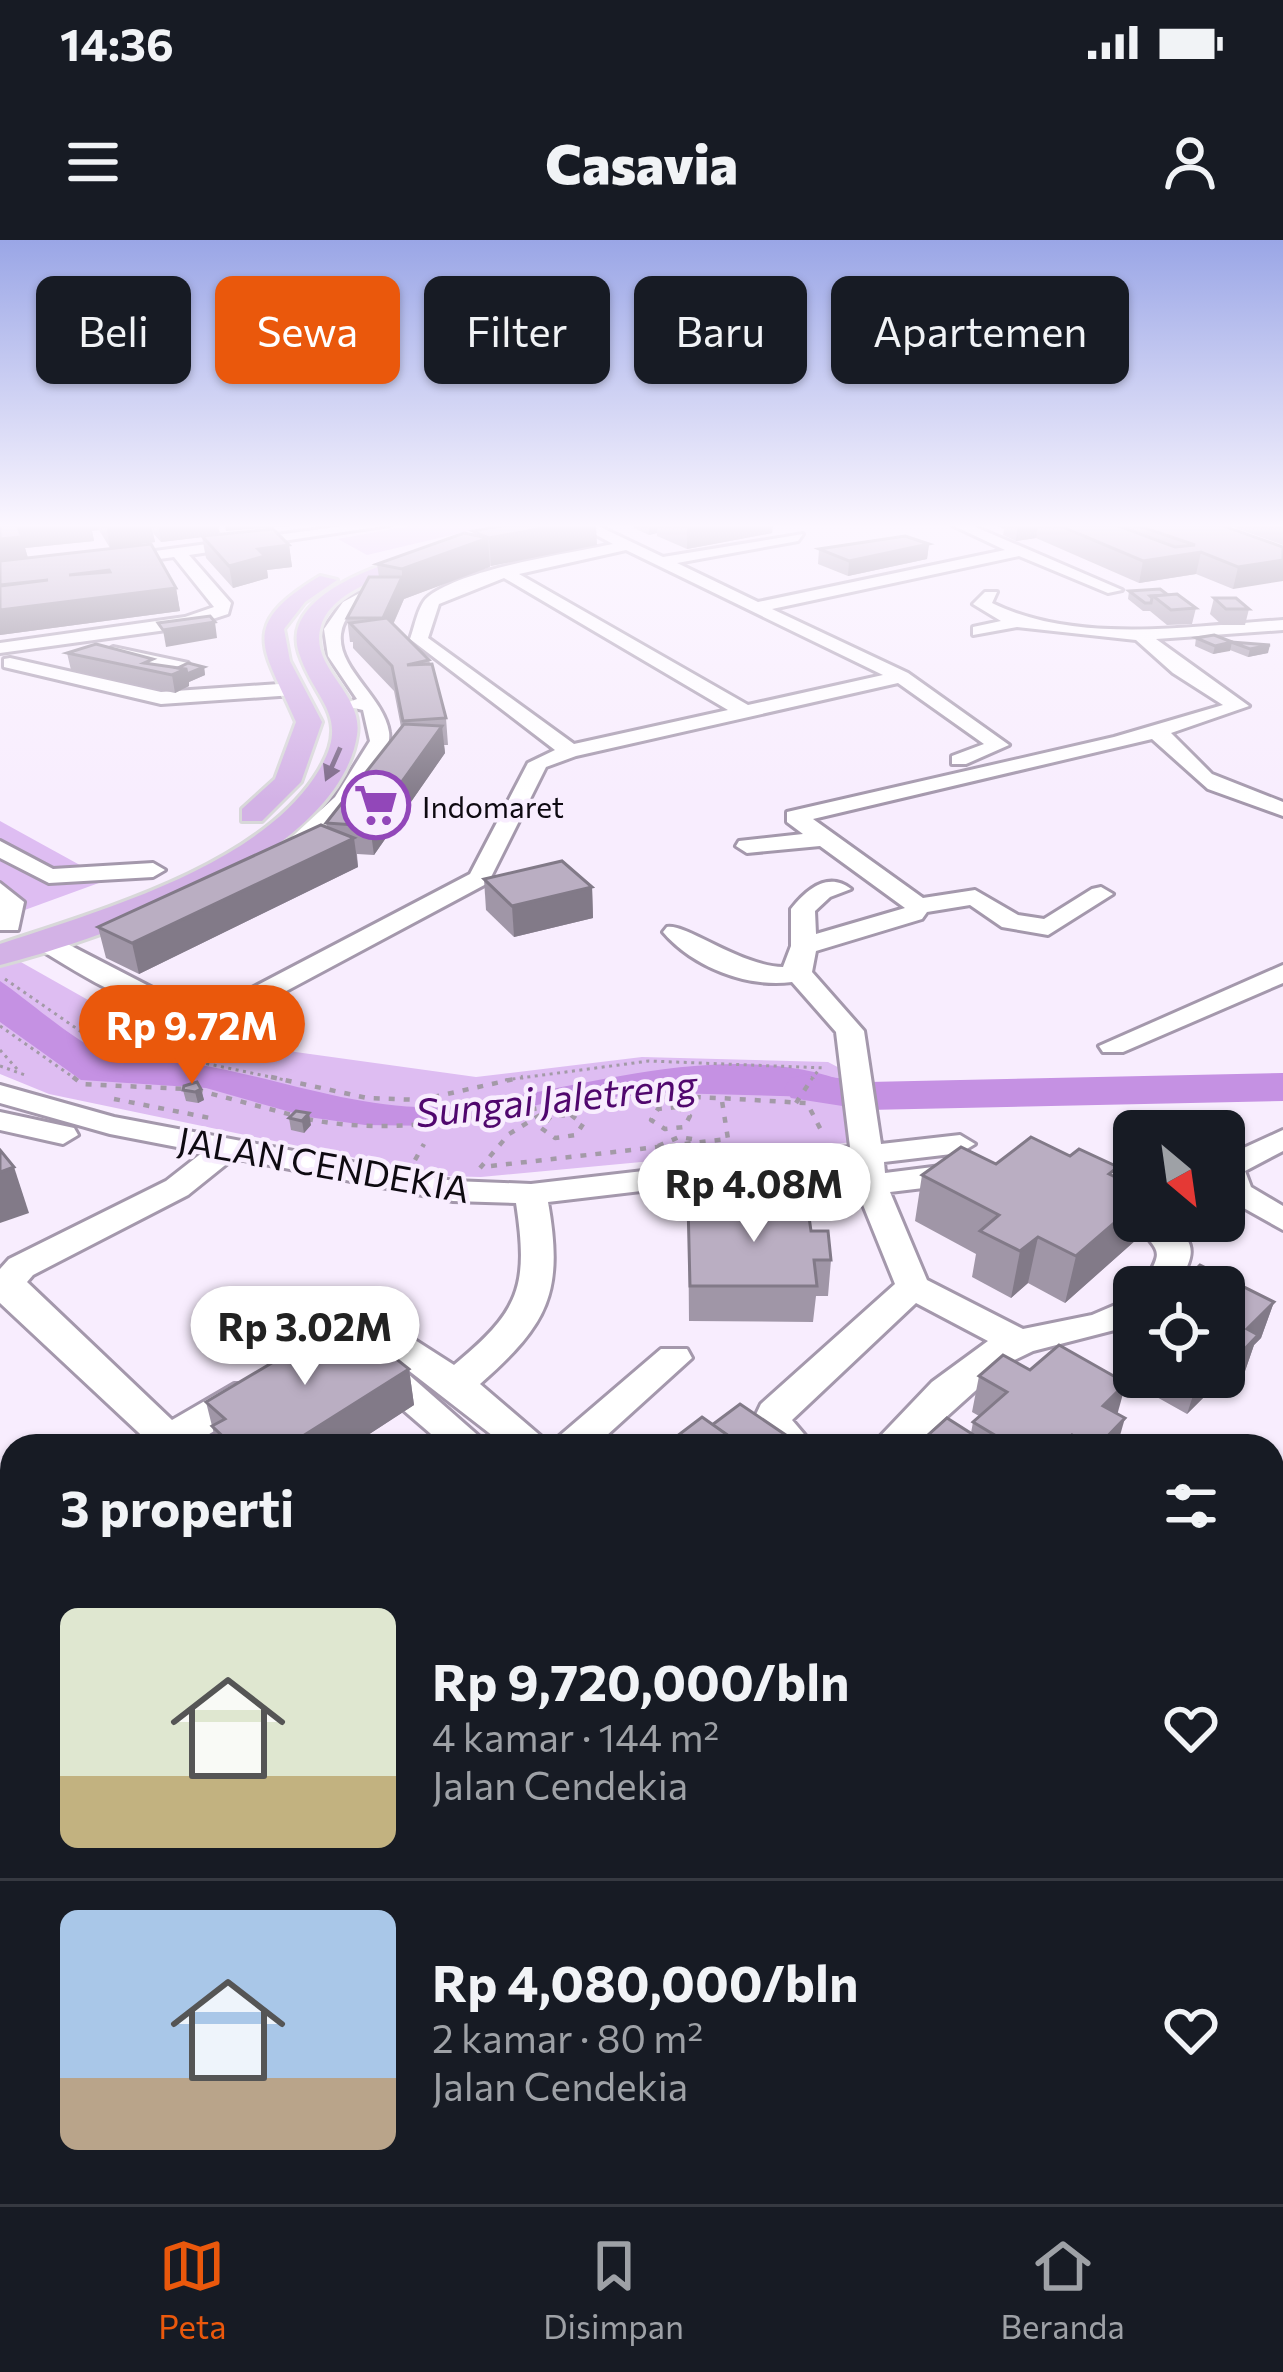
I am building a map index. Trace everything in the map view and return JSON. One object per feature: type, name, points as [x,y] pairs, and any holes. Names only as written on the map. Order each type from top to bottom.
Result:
[{"type":"main road","points":[[3,948],[245,821],[287,782],[309,722],[294,688],[277,668],[270,643],[284,617]]},
{"type":"main road","points":[[3,948],[83,926],[218,869],[279,830],[324,784],[342,747],[346,718],[308,647],[309,625],[316,617]]},
{"type":"street","points":[[3,658],[203,617]]},
{"type":"street","points":[[83,926],[122,930],[159,920],[303,843],[374,758],[379,727],[370,704],[334,652],[332,637],[340,617]]},
{"type":"street","points":[[427,617],[419,639],[570,751]]},
{"type":"street","points":[[582,617],[745,712]]},
{"type":"street","points":[[777,617],[901,677],[999,745],[853,787]]},
{"type":"street","points":[[1006,617],[1017,622]]},
{"type":"street","points":[[979,631],[1017,622],[1141,635],[1283,625]]},
{"type":"street","points":[[1101,894],[1048,927],[1011,922],[976,897],[918,906],[819,839],[798,814],[1155,732],[1239,706],[1179,669],[1141,635]]},
{"type":"street","points":[[3,658],[94,651],[182,667]]},
{"type":"street","points":[[3,658],[161,698],[194,700],[294,688]]},
{"type":"street","points":[[480,878],[530,771],[570,751],[901,677]]},
{"type":"street","points":[[340,705],[370,704]]},
{"type":"street","points":[[1155,732],[1181,748],[1202,776],[1231,793],[1283,809]]},
{"type":"street","points":[[747,846],[819,839]]},
{"type":"street","points":[[0,848],[49,876],[153,870]]},
{"type":"street","points":[[43,940],[131,991],[213,1012],[235,1007],[480,878],[516,874]]},
{"type":"street","points":[[839,889],[823,890],[803,909],[802,959],[850,1031],[856,1165],[914,1288],[1020,1343]]},
{"type":"street","points":[[0,890],[12,902],[3,948]]},
{"type":"street","points":[[676,932],[708,958],[776,979],[802,959],[913,914],[918,906]]},
{"type":"street","points":[[1113,1046],[1283,973]]},
{"type":"street","name":"JALAN CENDEKIA","points":[[13,1103],[453,1191],[531,1194],[856,1165]]},
{"type":"street","points":[[1283,1139],[1228,1167],[1237,1192],[1283,1220]]},
{"type":"street","points":[[162,1434],[5,1288],[22,1267],[177,1187],[219,1144]]},
{"type":"street","points":[[856,1165],[960,1144]]},
{"type":"street","points":[[856,1165],[1002,1168]]},
{"type":"street","points":[[454,1384],[490,1354],[538,1296],[540,1241],[531,1194]]},
{"type":"street","points":[[778,1434],[774,1414],[914,1288]]},
{"type":"street","points":[[903,1434],[985,1360],[1020,1343],[1085,1333],[1113,1319]]},
{"type":"street","points":[[190,1434],[379,1329],[517,1434]]},
{"type":"street","points":[[359,1338],[459,1434]]},
{"type":"street","points":[[583,1434],[674,1358]]},
{"type":"path","points":[[3,948],[112,1053],[194,1060],[367,1098],[420,1100],[512,1079],[650,1061],[820,1068],[851,1098]]},
{"type":"path","points":[[0,1029],[82,1084],[205,1091],[332,1124],[435,1129],[652,1096],[797,1101],[815,1109],[856,1165]]},
{"type":"path","points":[[0,1051],[17,1063],[13,1103]]},
{"type":"path","points":[[0,1066],[13,1103]]},
{"type":"path","points":[[797,1101],[820,1068]]},
{"type":"path","points":[[69,1091],[186,1113],[219,1144]]},
{"type":"path","points":[[652,1096],[690,1116],[677,1133],[656,1147]]},
{"type":"path","points":[[463,1167],[728,1139],[722,1099]]},
{"type":"path","points":[[186,1113],[193,1105]]},
{"type":"path","points":[[667,1107],[650,1120],[703,1142]]},
{"type":"path","points":[[546,1112],[541,1128],[546,1134],[568,1138]]},
{"type":"path","points":[[480,1168],[509,1134],[546,1112],[571,1115],[583,1124],[568,1138]]},
{"type":"path","points":[[568,1138],[573,1155]]},
{"type":"path","points":[[424,1144],[414,1160],[430,1164]]},
{"type":"shaded area","points":[[0,821],[107,880],[0,919]]},
{"type":"shaded area","points":[[19,961],[143,1031],[476,1077],[642,1057],[828,1062],[851,1074],[854,1142],[481,1177],[442,1176],[49,1094],[0,1074],[0,967]]},
{"type":"water","points":[[0,981],[70,1034],[113,1057],[195,1064],[396,1106],[464,1105],[615,1077],[718,1065],[769,1065],[818,1073],[866,1090],[866,1104],[816,1097],[669,1093],[556,1101],[440,1126],[365,1125],[308,1117],[206,1088],[81,1080],[0,1022]]},
{"type":"building","points":[[205,617],[215,622],[163,630],[158,623]]},
{"type":"building","points":[[387,618],[429,660],[407,665],[432,664],[446,718],[403,721],[392,666],[350,623]]},
{"type":"building","points":[[1214,635],[1232,642],[1215,646],[1196,638]]},
{"type":"building","points":[[1231,642],[1270,645],[1250,649]]},
{"type":"building","points":[[96,644],[153,659],[144,663],[186,669],[172,675],[67,653]]},
{"type":"building","points":[[188,663],[204,667],[187,674],[186,669],[178,668]]},
{"type":"building","points":[[404,724],[442,726],[370,826],[326,823]]},
{"type":"building","points":[[321,825],[354,838],[132,943],[98,927]]},
{"type":"building","points":[[562,861],[592,887],[512,906],[484,879]]},
{"type":"building","points":[[197,1082],[201,1089],[183,1090],[184,1086]]},
{"type":"building","points":[[296,1111],[309,1113],[302,1121],[289,1118]]},
{"type":"building","points":[[1031,1137],[1070,1156],[1079,1149],[1113,1165],[1109,1174],[1113,1176],[1113,1224],[1076,1256],[1038,1237],[1020,1251],[980,1231],[999,1215],[922,1175],[961,1147],[996,1164]]},
{"type":"building","points":[[0,1150],[14,1167],[0,1172]]},
{"type":"building","points":[[688,1203],[807,1203],[811,1231],[828,1231],[831,1260],[814,1260],[817,1286],[690,1286]]},
{"type":"building","points":[[1245,1288],[1274,1302],[1247,1329],[1258,1335],[1245,1349]]},
{"type":"building","points":[[346,1319],[409,1369],[306,1434],[220,1434],[212,1426],[225,1419],[206,1402]]},
{"type":"building","points":[[1059,1345],[1113,1376],[1113,1396],[1103,1406],[1125,1418],[1110,1434],[993,1434],[973,1422],[1007,1392],[979,1376],[1003,1355],[1030,1370]]},
{"type":"building","points":[[740,1404],[784,1434],[725,1434],[712,1425]]},
{"type":"building","points":[[702,1417],[726,1434],[680,1434]]},
{"type":"building","points":[[947,1418],[972,1434],[929,1434]]},
{"type":"waterway","name":"Sungai Jaletreng","points":[[807,1088],[868,1096],[1283,1087]]},
{"type":"place","name":"Indomaret","points":[[376,805]]}]
